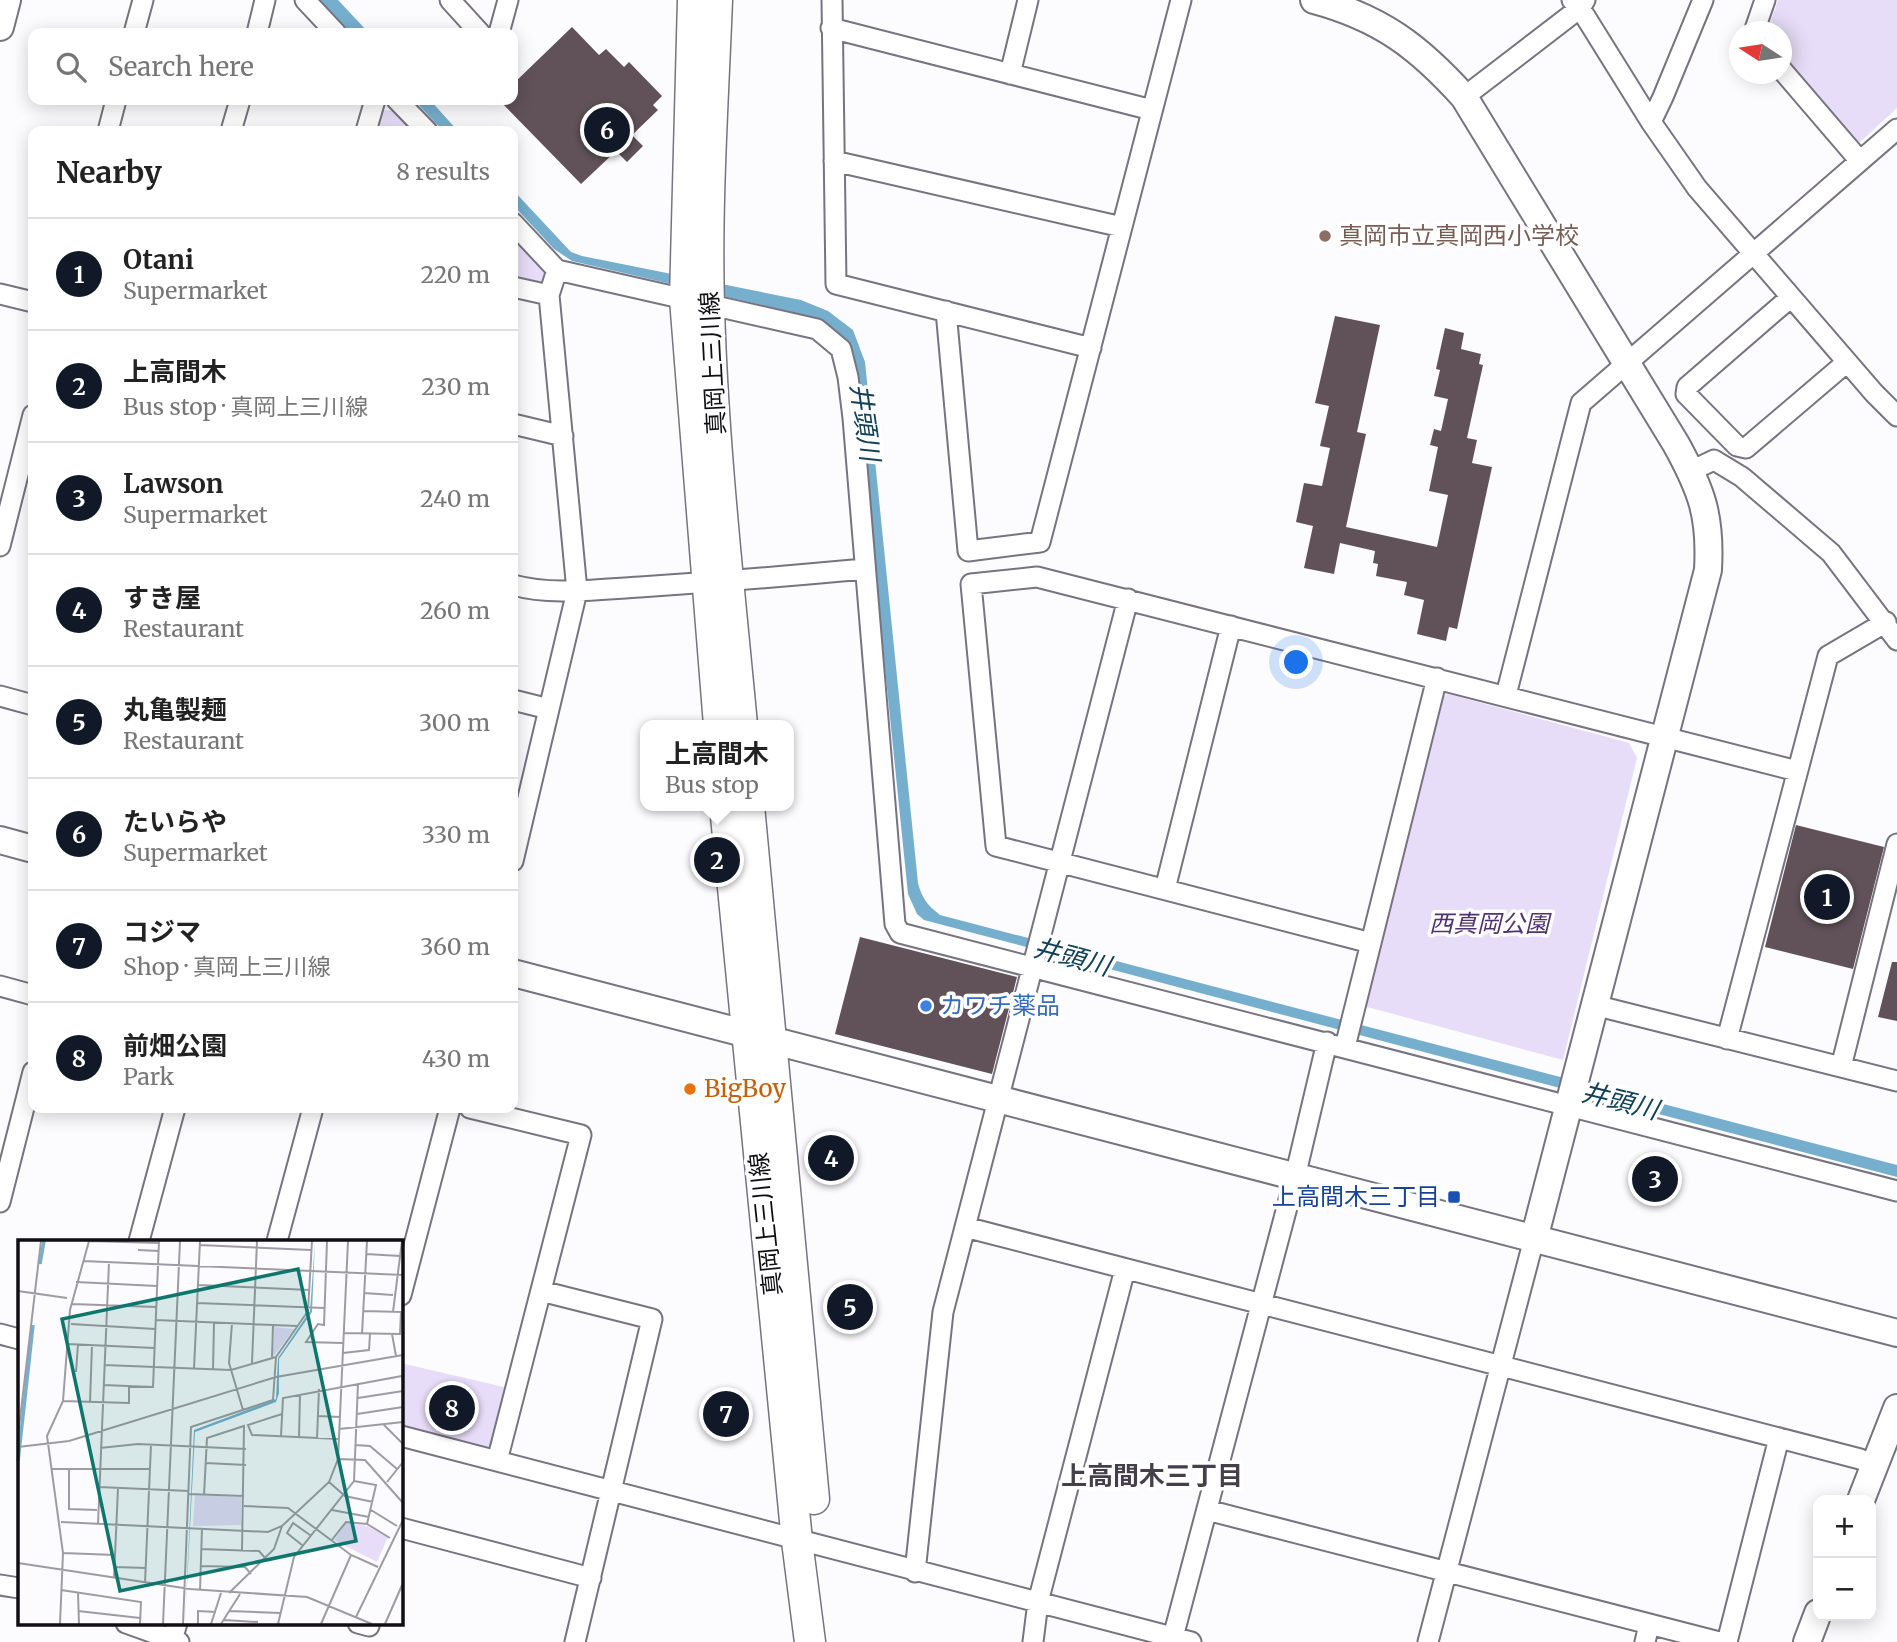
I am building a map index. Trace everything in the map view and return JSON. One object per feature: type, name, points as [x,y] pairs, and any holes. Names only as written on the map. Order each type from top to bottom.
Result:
[{"type":"main road","name":"真岡上三川線","points":[[693,0],[697,302],[712,376],[719,720]]},
{"type":"main road","name":"真岡上三川線","points":[[697,302],[709,215],[717,0]]},
{"type":"main road","name":"真岡上三川線","points":[[718,582],[741,720]]},
{"type":"main road","name":"真岡上三川線","points":[[726,811],[759,1039],[808,1543],[810,1642]]},
{"type":"main road","name":"真岡上三川線","points":[[749,811],[759,1039]]},
{"type":"main road","name":"真岡上三川線","points":[[808,1543],[829,1642]]},
{"type":"street","points":[[0,27],[7,0]]},
{"type":"street","points":[[135,28],[142,0]]},
{"type":"street","points":[[258,28],[265,0]]},
{"type":"street","points":[[305,0],[331,28]]},
{"type":"street","points":[[450,0],[475,28]]},
{"type":"street","points":[[500,28],[508,0]]},
{"type":"street","points":[[832,0],[836,284],[1091,348]]},
{"type":"street","points":[[1010,74],[1028,0]]},
{"type":"street","points":[[946,311],[968,551],[1040,542],[1181,0]]},
{"type":"street","points":[[1651,122],[1703,0]]},
{"type":"street","points":[[1758,21],[1765,0]]},
{"type":"street","points":[[1321,1],[1352,11],[1406,41],[1434,64],[1464,97],[1691,471],[1703,498],[1707,524],[1708,570],[1428,1642]]},
{"type":"street","points":[[1464,97],[1579,3],[1651,122],[1697,188],[1897,416]]},
{"type":"street","points":[[831,28],[1152,110]]},
{"type":"street","points":[[1792,82],[1860,161]]},
{"type":"street","points":[[109,126],[115,105]]},
{"type":"street","points":[[233,126],[239,105]]},
{"type":"street","points":[[367,126],[374,105]]},
{"type":"street","points":[[402,105],[422,126]]},
{"type":"street","points":[[1506,695],[1581,403],[1897,129]]},
{"type":"street","points":[[834,161],[1122,227]]},
{"type":"street","points":[[518,228],[557,270],[817,329],[841,349],[853,418],[895,924],[900,933],[1897,1191]]},
{"type":"street","points":[[518,826],[577,591],[549,295],[557,270]]},
{"type":"street","points":[[518,287],[549,295]]},
{"type":"street","points":[[0,294],[28,301]]},
{"type":"street","points":[[1791,297],[1687,387],[1686,394],[1738,446],[1746,448],[1847,362]]},
{"type":"street","points":[[518,425],[563,436]]},
{"type":"street","points":[[0,547],[28,435]]},
{"type":"street","points":[[1691,471],[1714,460],[1742,477],[1831,553],[1886,622],[1897,640]]},
{"type":"street","points":[[518,586],[531,590],[577,591],[864,569]]},
{"type":"street","points":[[1371,943],[996,846],[971,584],[1037,577],[1128,598],[1797,771]]},
{"type":"street","points":[[915,1572],[943,1312],[1128,598]]},
{"type":"street","points":[[1727,1039],[1828,656],[1886,622]]},
{"type":"street","points":[[1165,889],[1231,625]]},
{"type":"street","points":[[402,1436],[915,1572],[1182,1639],[1207,1510],[1261,1302],[1295,1177],[1371,943],[1437,678]]},
{"type":"street","points":[[0,696],[28,704]]},
{"type":"street","points":[[518,701],[549,709]]},
{"type":"street","points":[[0,840],[28,848]]},
{"type":"street","points":[[1841,1067],[1897,844]]},
{"type":"street","points":[[518,974],[1897,1333]]},
{"type":"street","points":[[0,986],[28,994]]},
{"type":"street","points":[[1594,1006],[1897,1081]]},
{"type":"street","points":[[0,1202],[28,1092]]},
{"type":"street","points":[[139,1240],[174,1113]]},
{"type":"street","points":[[277,1240],[312,1113]]},
{"type":"street","points":[[402,1291],[449,1113]]},
{"type":"street","points":[[491,1113],[581,1135],[497,1461]]},
{"type":"street","points":[[965,1227],[1261,1302],[1875,1465]]},
{"type":"street","points":[[1034,1642],[1038,1602],[1125,1269]]},
{"type":"street","points":[[541,1291],[652,1319],[575,1642]]},
{"type":"street","points":[[0,1334],[18,1339]]},
{"type":"street","points":[[1863,1495],[1897,1408]]},
{"type":"street","points":[[1727,1642],[1779,1438]]},
{"type":"street","points":[[1207,1510],[1447,1572],[1647,1633],[1719,1642]]},
{"type":"street","points":[[402,1528],[591,1577]]},
{"type":"street","points":[[0,1585],[18,1588]]},
{"type":"street","points":[[1807,1642],[1815,1621]]},
{"type":"street","points":[[131,1624],[176,1635]]},
{"type":"green space","points":[[1778,0],[1897,0],[1897,108],[1858,144],[1792,69],[1792,21],[1771,21]]},
{"type":"green space","points":[[397,110],[412,126],[378,126],[382,111]]},
{"type":"green space","points":[[518,238],[541,263],[547,279],[531,284],[518,280]]},
{"type":"green space","name":"西真岡公園","points":[[1448,694],[1629,743],[1637,758],[1563,1060],[1360,1005],[1437,699]]},
{"type":"green space","points":[[402,1363],[508,1388],[494,1444],[486,1449],[402,1428]]},
{"type":"water","points":[[320,0],[338,0],[364,28],[346,28]]},
{"type":"water","points":[[419,105],[435,105],[453,126],[438,126]]},
{"type":"water","name":"井頭川","points":[[518,195],[571,252],[801,300],[828,311],[853,330],[865,362],[918,883],[926,901],[940,915],[1897,1165],[1897,1177],[924,920],[917,914],[908,894],[854,364],[824,324],[813,317],[572,261],[554,249],[518,210]]},
{"type":"building","points":[[572,27],[599,55],[606,49],[624,67],[629,62],[662,96],[653,105],[658,110],[632,135],[643,146],[627,162],[616,151],[581,184],[504,105],[518,105],[518,79]]},
{"type":"building","points":[[1335,316],[1380,325],[1357,432],[1366,434],[1346,527],[1437,547],[1448,495],[1429,491],[1438,447],[1430,445],[1434,429],[1441,431],[1448,399],[1434,396],[1440,370],[1436,369],[1445,328],[1464,333],[1461,349],[1481,354],[1479,364],[1483,365],[1467,438],[1477,440],[1472,463],[1492,467],[1457,629],[1449,627],[1446,641],[1417,634],[1424,600],[1404,595],[1407,582],[1376,576],[1378,564],[1373,563],[1375,551],[1340,543],[1334,574],[1304,568],[1313,526],[1296,522],[1304,483],[1322,486],[1330,448],[1320,446],[1329,406],[1315,403]]},
{"type":"building","points":[[1796,825],[1884,847],[1853,969],[1765,947]]},
{"type":"building","name":"カワチ薬品","points":[[860,937],[1017,977],[992,1074],[835,1034]]},
{"type":"building","points":[[1892,962],[1897,962],[1897,1021],[1878,1017]]},
{"type":"place","name":"たいらや","points":[[607,130]]},
{"type":"place","name":"真岡市立真岡西小学校","points":[[1325,236]]},
{"type":"place","name":"上高間木","points":[[717,860]]},
{"type":"place","name":"Otani","points":[[1827,897]]},
{"type":"place","name":"カワチ薬品","points":[[926,1006]]},
{"type":"place","name":"BigBoy","points":[[690,1089]]},
{"type":"place","name":"すき屋","points":[[831,1158]]},
{"type":"place","name":"Lawson","points":[[1655,1179]]},
{"type":"place","name":"上高間木三丁目","points":[[1454,1197]]},
{"type":"place","name":"丸亀製麺","points":[[850,1307]]},
{"type":"place","name":"前畑公園","points":[[452,1408]]},
{"type":"place","name":"コジマ","points":[[726,1414]]},
{"type":"district","name":"上高間木三丁目","points":[[1152,1476]]}]
